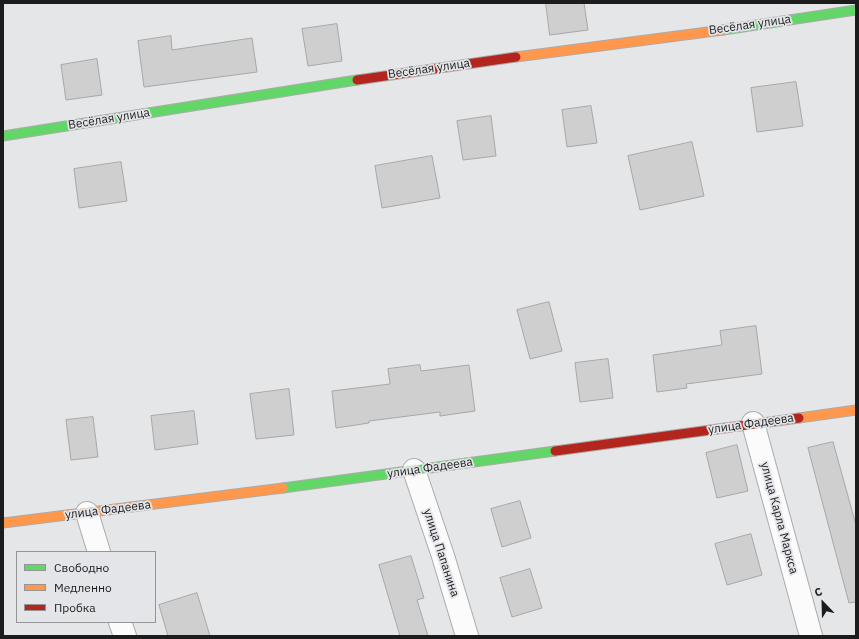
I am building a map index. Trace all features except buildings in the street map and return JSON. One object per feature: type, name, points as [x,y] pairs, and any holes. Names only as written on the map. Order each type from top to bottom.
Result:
[{"type":"street","name":"Весёлая улица","points":[[3,136],[393,74],[750,26],[856,10]]},
{"type":"street","name":"улица Фадеева","points":[[3,523],[414,470],[856,410]]},
{"type":"street","name":"улица Карла Маркса","points":[[753,423],[811,636]]},
{"type":"street","name":"улица Папанина","points":[[414,470],[443,556],[467,636]]},
{"type":"street","points":[[87,513],[99,551]]},
{"type":"street","points":[[120,623],[125,636]]},
{"type":"traffic: fast","points":[[723,30],[856,10]]},
{"type":"traffic: fast","points":[[3,136],[357,80]]},
{"type":"traffic: fast","points":[[283,488],[555,451]]},
{"type":"traffic: slow","points":[[516,57],[723,30]]},
{"type":"traffic: slow","points":[[799,418],[856,410]]},
{"type":"traffic: slow","points":[[3,523],[283,488]]},
{"type":"traffic: jam","points":[[357,80],[516,57]]},
{"type":"traffic: jam","points":[[555,451],[799,418]]}]
